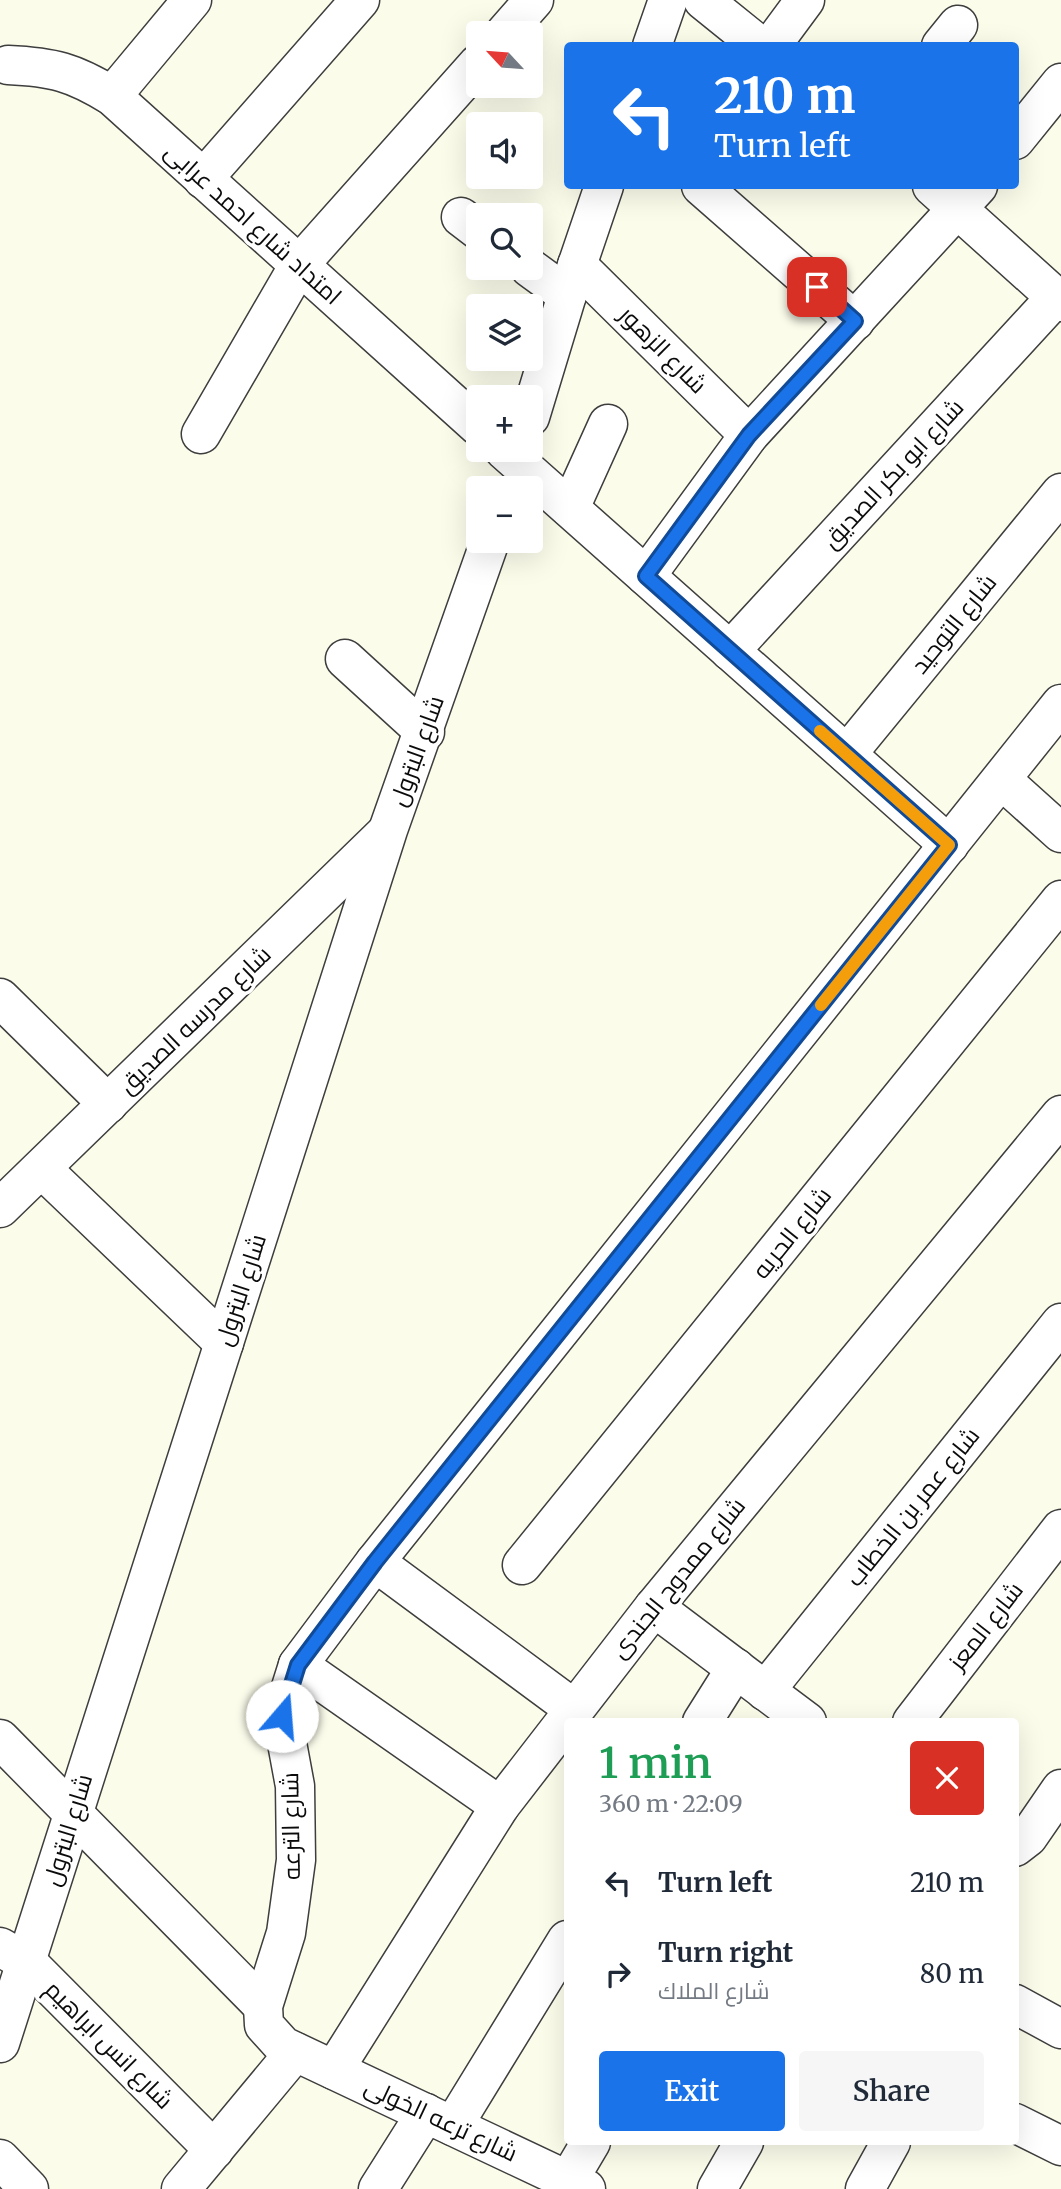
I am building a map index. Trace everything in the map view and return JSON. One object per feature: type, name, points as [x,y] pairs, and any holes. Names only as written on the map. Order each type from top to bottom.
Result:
[{"type":"street","points":[[113,96],[192,0]]},
{"type":"street","points":[[203,179],[360,0]]},
{"type":"street","points":[[516,21],[534,0]]},
{"type":"street","points":[[653,42],[668,0]]},
{"type":"street","points":[[703,0],[755,42]]},
{"type":"street","points":[[774,42],[805,0]]},
{"type":"street","name":"امتداد شارع احمد عرابى","points":[[8,65],[45,66],[81,77],[113,96],[466,415]]},
{"type":"street","points":[[201,434],[299,265],[466,77]]},
{"type":"street","points":[[1019,135],[1061,83]]},
{"type":"street","points":[[540,385],[603,189]]},
{"type":"street","points":[[704,189],[855,321]]},
{"type":"street","points":[[646,576],[749,435],[855,321],[957,193],[1058,300]]},
{"type":"street","name":"شارع الزهور","points":[[543,272],[572,280],[749,435]]},
{"type":"street","name":"شارع ابو بكر الصديق","points":[[730,651],[1058,300]]},
{"type":"street","points":[[570,508],[608,424]]},
{"type":"street","points":[[512,462],[570,508],[949,845]]},
{"type":"street","name":"شارع التوحيد","points":[[847,754],[1061,493]]},
{"type":"street","name":"شارع البترول","points":[[0,2043],[14,1955],[72,1815],[388,830],[425,732],[486,553]]},
{"type":"street","points":[[345,659],[425,732]]},
{"type":"street","name":"شارع الترعه","points":[[263,2006],[286,1933],[296,1860],[295,1786],[282,1716],[298,1665],[375,1562],[1061,704]]},
{"type":"street","points":[[1002,780],[1061,833]]},
{"type":"street","name":"شارع مدرسه الصديق","points":[[0,1209],[388,830]]},
{"type":"street","name":"شارع الحريه","points":[[522,1565],[1061,900]]},
{"type":"street","points":[[0,998],[108,1104]]},
{"type":"street","name":"شارع ممدوح الجندى","points":[[567,1718],[654,1607],[1061,1115]]},
{"type":"street","points":[[42,1169],[224,1343]]},
{"type":"street","name":"شارع عمر بن الخطاب","points":[[706,1718],[750,1679],[1061,1323]]},
{"type":"street","name":"شارع المعز","points":[[915,1718],[1061,1529]]},
{"type":"street","points":[[375,1562],[574,1709]]},
{"type":"street","points":[[654,1607],[802,1718]]},
{"type":"street","points":[[298,1665],[500,1806]]},
{"type":"street","name":"شارع ممدوح الجندى","points":[[334,2070],[500,1806],[564,1722]]},
{"type":"street","points":[[0,1739],[263,2006],[264,2025],[283,2046],[295,2052],[181,2189]]},
{"type":"street","points":[[1021,1842],[1061,1789]]},
{"type":"street","points":[[378,2189],[440,2120],[564,1944]]},
{"type":"street","name":"شارع انس ابراهيم","points":[[14,1955],[214,2150]]},
{"type":"street","points":[[1019,2006],[1061,2029]]},
{"type":"street","name":"شارع ترعه الخولى","points":[[295,2052],[440,2120],[553,2181]]},
{"type":"street","points":[[1019,2125],[1061,2146]]},
{"type":"street","points":[[553,2181],[588,2145]]},
{"type":"street","points":[[717,2189],[742,2145]]},
{"type":"street","points":[[865,2189],[889,2145]]},
{"type":"street","points":[[0,2159],[29,2189]]},
{"type":"slow traffic","points":[[820,731],[949,845],[821,1005]]},
{"type":"route","points":[[282,1716],[298,1665],[375,1562],[949,845],[646,576],[749,435],[855,321],[817,287]]}]
